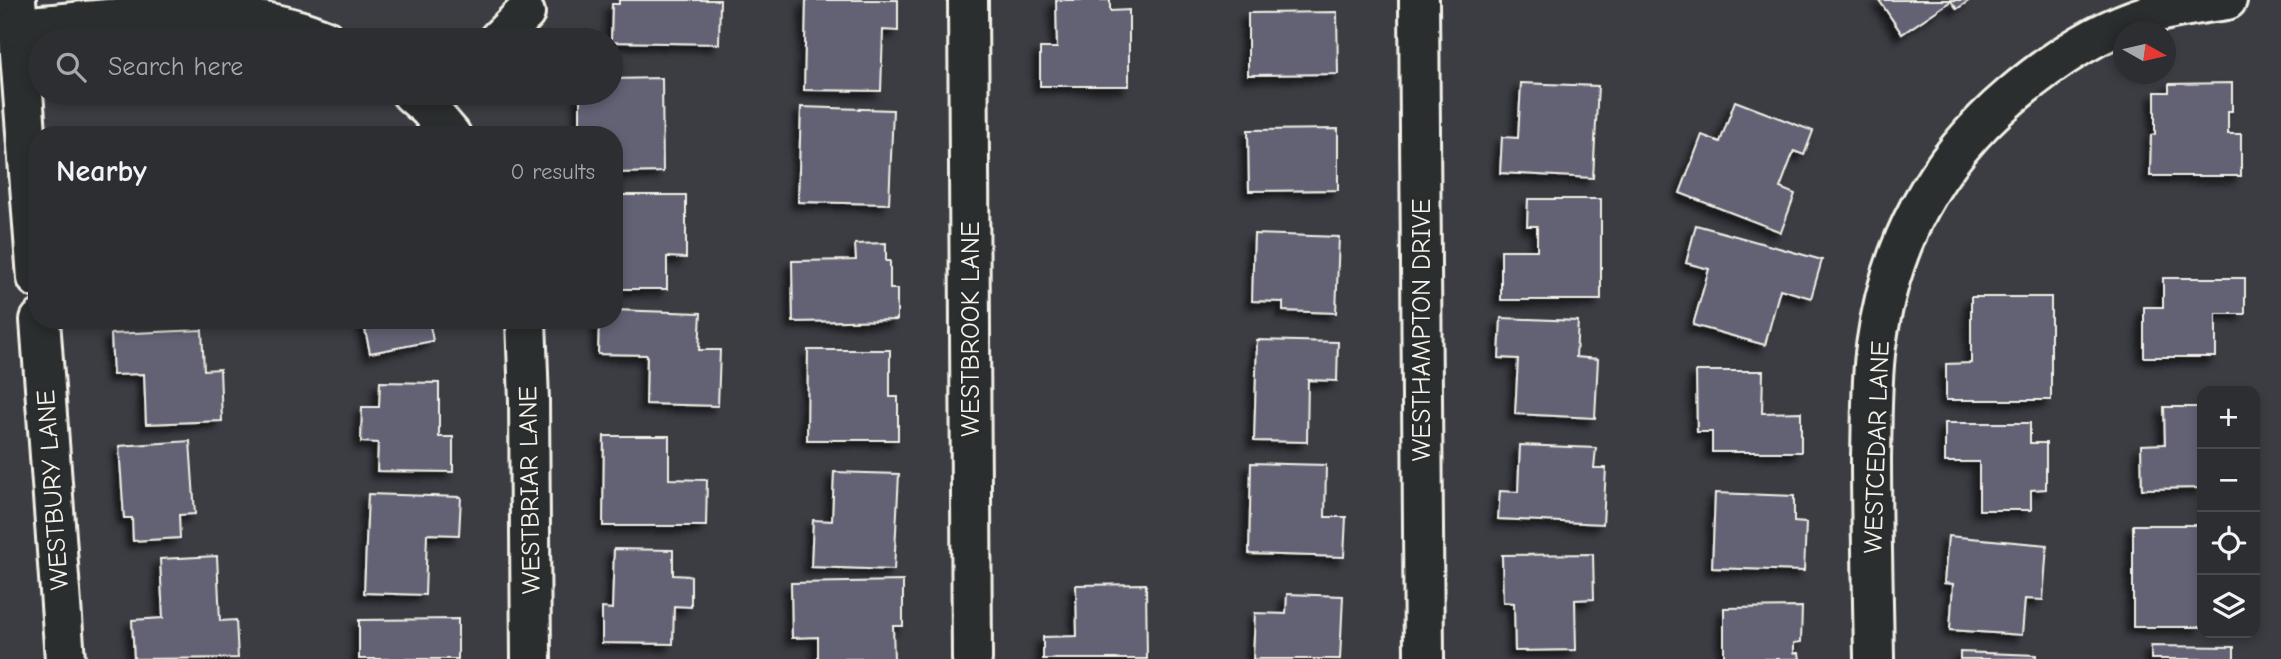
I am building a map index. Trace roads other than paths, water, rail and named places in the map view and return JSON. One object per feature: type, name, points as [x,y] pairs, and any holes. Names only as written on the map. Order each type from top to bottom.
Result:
[{"type":"street","name":"WESTBROOK LANE","points":[[968,0],[972,659]]},
{"type":"street","name":"WESTHAMPTON DRIVE","points":[[1419,0],[1424,659]]},
{"type":"street","name":"WESTCEDAR LANE","points":[[1874,659],[1871,475],[1875,348],[1884,297],[1898,251],[1917,209],[1937,177],[1987,118],[2031,79],[2067,54],[2146,15],[2227,0]]},
{"type":"street","points":[[28,152],[18,13],[215,15],[271,22],[289,28]]},
{"type":"street","points":[[510,28],[525,13]]},
{"type":"street","name":"WESTBURY LANE","points":[[41,329],[65,659]]},
{"type":"street","name":"WESTBRIAR LANE","points":[[526,329],[531,659]]}]
